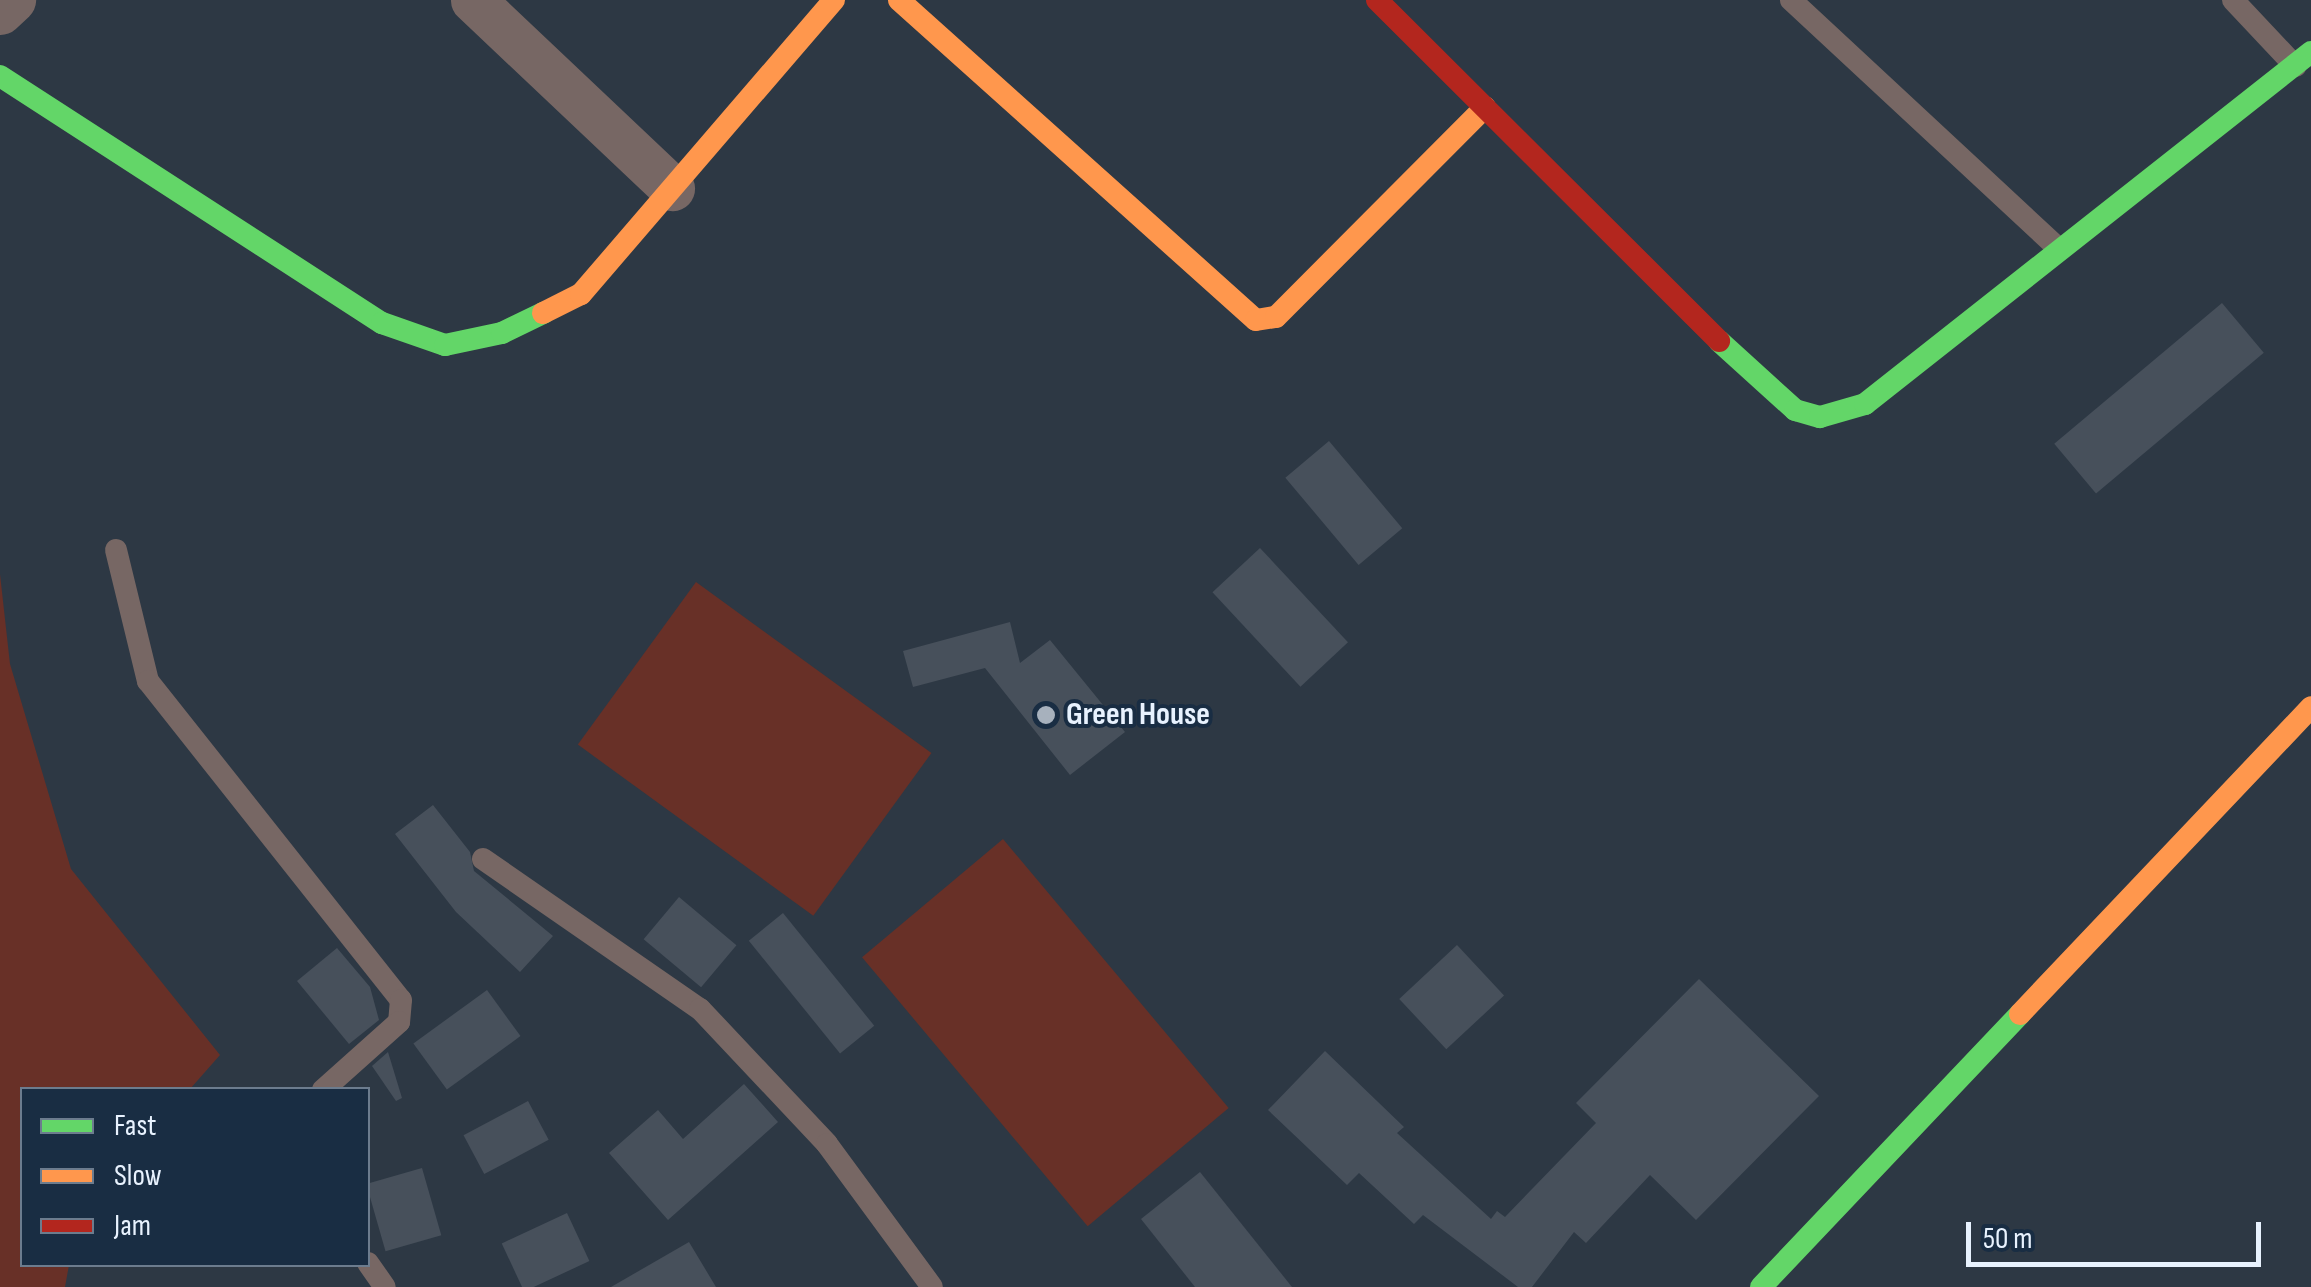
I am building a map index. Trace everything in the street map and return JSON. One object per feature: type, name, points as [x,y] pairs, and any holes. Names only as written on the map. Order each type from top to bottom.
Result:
[{"type":"street","points":[[0,12],[14,0]]},
{"type":"street","points":[[472,0],[672,188]]},
{"type":"street","points":[[0,76],[382,323],[445,344],[502,334],[581,294],[834,0]]},
{"type":"street","points":[[899,0],[1256,320],[1276,316],[1485,108]]},
{"type":"street","points":[[1376,0],[1756,378],[1795,410],[1820,417],[1865,404],[2303,59]]},
{"type":"street","points":[[1761,1287],[2311,707]]},
{"type":"lane","points":[[1791,0],[2062,252]]},
{"type":"lane","points":[[2233,0],[2303,59]]},
{"type":"lane","points":[[116,550],[148,681],[401,1000],[399,1022],[326,1087]]},
{"type":"lane","points":[[484,859],[700,1010],[826,1144],[932,1287]]},
{"type":"lane","points":[[370,1266],[385,1287]]},
{"type":"shaded area","points":[[0,574],[10,664],[71,869],[220,1055],[192,1087],[20,1087],[20,1267],[69,1267],[65,1287],[0,1287]]},
{"type":"shaded area","points":[[696,582],[931,753],[813,916],[578,745]]},
{"type":"shaded area","points":[[1003,839],[1229,1108],[1088,1226],[862,957]]},
{"type":"building","points":[[2222,303],[2264,353],[2096,494],[2054,444]]},
{"type":"building","points":[[1329,441],[1402,528],[1359,565],[1285,478]]},
{"type":"building","points":[[1260,548],[1348,642],[1300,687],[1212,592]]},
{"type":"building","points":[[1010,622],[1020,663],[1050,640],[1125,732],[1070,775],[985,668],[913,687],[903,651]]},
{"type":"building","points":[[433,805],[470,852],[474,871],[553,936],[520,972],[456,912],[395,834]]},
{"type":"building","points":[[679,897],[736,945],[701,987],[644,939]]},
{"type":"building","points":[[783,913],[874,1026],[840,1053],[749,941]]},
{"type":"building","points":[[1457,945],[1504,995],[1446,1049],[1399,999]]},
{"type":"building","points":[[337,948],[370,987],[379,1020],[349,1044],[297,981]]},
{"type":"building","points":[[1699,979],[1819,1096],[1696,1220],[1650,1175],[1586,1243],[1574,1232],[1532,1287],[1518,1287],[1423,1215],[1414,1224],[1359,1173],[1347,1185],[1268,1110],[1325,1051],[1404,1127],[1397,1133],[1491,1219],[1497,1211],[1505,1217],[1596,1123],[1576,1103]]},
{"type":"building","points":[[487,990],[521,1036],[447,1090],[413,1043]]},
{"type":"building","points":[[388,1052],[402,1098],[396,1101],[372,1066]]},
{"type":"building","points":[[744,1084],[778,1122],[668,1220],[609,1153],[658,1110],[683,1139]]},
{"type":"building","points":[[528,1101],[549,1140],[484,1174],[464,1135]]},
{"type":"building","points":[[422,1168],[441,1235],[386,1251],[370,1197],[370,1183]]},
{"type":"building","points":[[1200,1172],[1292,1287],[1195,1287],[1141,1219]]},
{"type":"building","points":[[567,1213],[589,1261],[534,1287],[522,1287],[502,1243]]},
{"type":"building","points":[[689,1242],[716,1287],[611,1287]]},
{"type":"traffic: fast","points":[[1719,341],[1795,410],[1820,417],[1865,404],[2311,52]]},
{"type":"traffic: fast","points":[[0,76],[382,323],[445,345],[502,333],[543,313]]},
{"type":"traffic: fast","points":[[1761,1287],[2020,1014]]},
{"type":"traffic: slow","points":[[543,313],[581,294],[834,0]]},
{"type":"traffic: slow","points":[[899,0],[1256,320],[1276,317],[1485,107]]},
{"type":"traffic: slow","points":[[2020,1014],[2311,707]]},
{"type":"traffic: jam","points":[[1377,0],[1719,341]]},
{"type":"place","name":"Green House","points":[[1046,715]]}]
